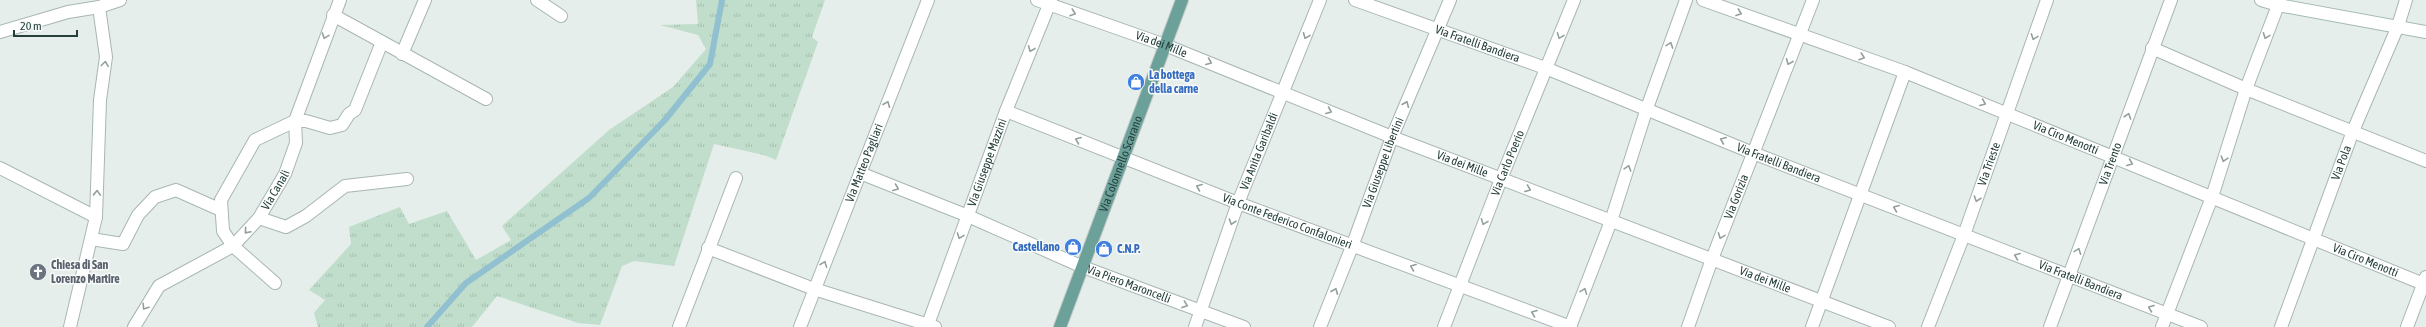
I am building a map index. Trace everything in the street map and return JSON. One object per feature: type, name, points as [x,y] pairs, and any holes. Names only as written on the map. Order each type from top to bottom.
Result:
[{"type":"main road","name":"Via Colonnello Scarano","points":[[1060,327],[1182,0]]},
{"type":"street","points":[[0,32],[81,4],[98,7],[120,0]]},
{"type":"street","name":"Via Canali","points":[[134,327],[159,286],[233,246],[258,218],[285,174],[296,143],[295,121],[333,15],[340,0]]},
{"type":"street","points":[[402,54],[425,0]]},
{"type":"street","points":[[537,0],[561,16]]},
{"type":"street","name":"Via Matteo Pagliari","points":[[800,327],[928,0]]},
{"type":"street","name":"Via dei Mille","points":[[1036,0],[1050,2],[1165,45],[1392,137],[1889,327]]},
{"type":"street","name":"Via Anita Garibaldi","points":[[1195,327],[1238,203],[1320,0]]},
{"type":"street","name":"Via Fratelli Bandiera","points":[[1355,0],[1548,69],[1647,108],[1752,153],[2201,327]]},
{"type":"street","name":"Via Giuseppe Libertini","points":[[1320,327],[1353,244],[1392,137],[1450,0]]},
{"type":"street","name":"Via Carlo Poerio","points":[[1444,327],[1501,179],[1548,69],[1574,0]]},
{"type":"street","points":[[1570,327],[1611,221],[1647,108],[1686,0]]},
{"type":"street","name":"Via Ciro Menotti","points":[[1702,0],[1905,72],[2425,282]]},
{"type":"street","name":"Via Gorizia","points":[[1688,327],[1752,153],[1813,0]]},
{"type":"street","name":"Via Trieste","points":[[1928,327],[1964,235],[2048,0]]},
{"type":"street","name":"Via Trento","points":[[2050,327],[2115,156],[2152,48],[2171,0]]},
{"type":"street","points":[[2261,0],[2426,32]]},
{"type":"street","name":"Via Pola","points":[[2281,327],[2315,238],[2353,131],[2398,26],[2406,0]]},
{"type":"street","name":"Via Giuseppe Mazzini","points":[[930,326],[1006,111],[1050,2]]},
{"type":"street","points":[[2162,327],[2212,197],[2246,89],[2279,3]]},
{"type":"street","points":[[70,327],[96,217],[100,100],[106,57],[98,7]]},
{"type":"street","points":[[333,15],[486,99]]},
{"type":"street","points":[[276,282],[233,246],[223,231],[221,200],[255,140],[295,121],[306,121],[330,128],[342,125],[349,114],[355,110],[382,42]]},
{"type":"street","points":[[2152,48],[2246,89],[2426,161]]},
{"type":"street","points":[[1812,327],[1905,72]]},
{"type":"street","name":"Via Conte Federico Confalonieri","points":[[1006,111],[1238,203],[1353,244],[1570,327]]},
{"type":"street","points":[[0,168],[96,217]]},
{"type":"street","name":"Via Piero Maroncelli","points":[[860,173],[968,216],[1083,267],[1244,327]]},
{"type":"street","points":[[679,327],[736,178]]},
{"type":"street","points":[[258,218],[286,227],[306,216],[345,186],[407,179]]},
{"type":"street","points":[[91,239],[123,244],[138,215],[155,197],[176,190],[221,210]]},
{"type":"street","points":[[708,248],[814,289],[930,326]]},
{"type":"street","points":[[2407,327],[2425,282]]},
{"type":"green space","points":[[696,0],[825,0],[812,37],[818,42],[776,160],[764,155],[714,144],[674,266],[634,261],[622,266],[600,325],[578,323],[497,296],[472,327],[318,327],[314,313],[325,300],[309,290],[351,244],[349,227],[400,207],[409,224],[447,211],[476,260],[511,240],[502,226],[609,130],[673,87],[706,49],[698,35],[660,25],[698,24]]},
{"type":"waterway","points":[[427,327],[466,283],[589,198],[665,120],[710,64],[722,0]]},
{"type":"place","name":"La bottega della carne","points":[[1136,82]]},
{"type":"place","name":"Castellano","points":[[1073,247]]},
{"type":"place","name":"C.N.P.","points":[[1104,249]]},
{"type":"place","name":"Chiesa di San Lorenzo Martire","points":[[38,272]]}]
